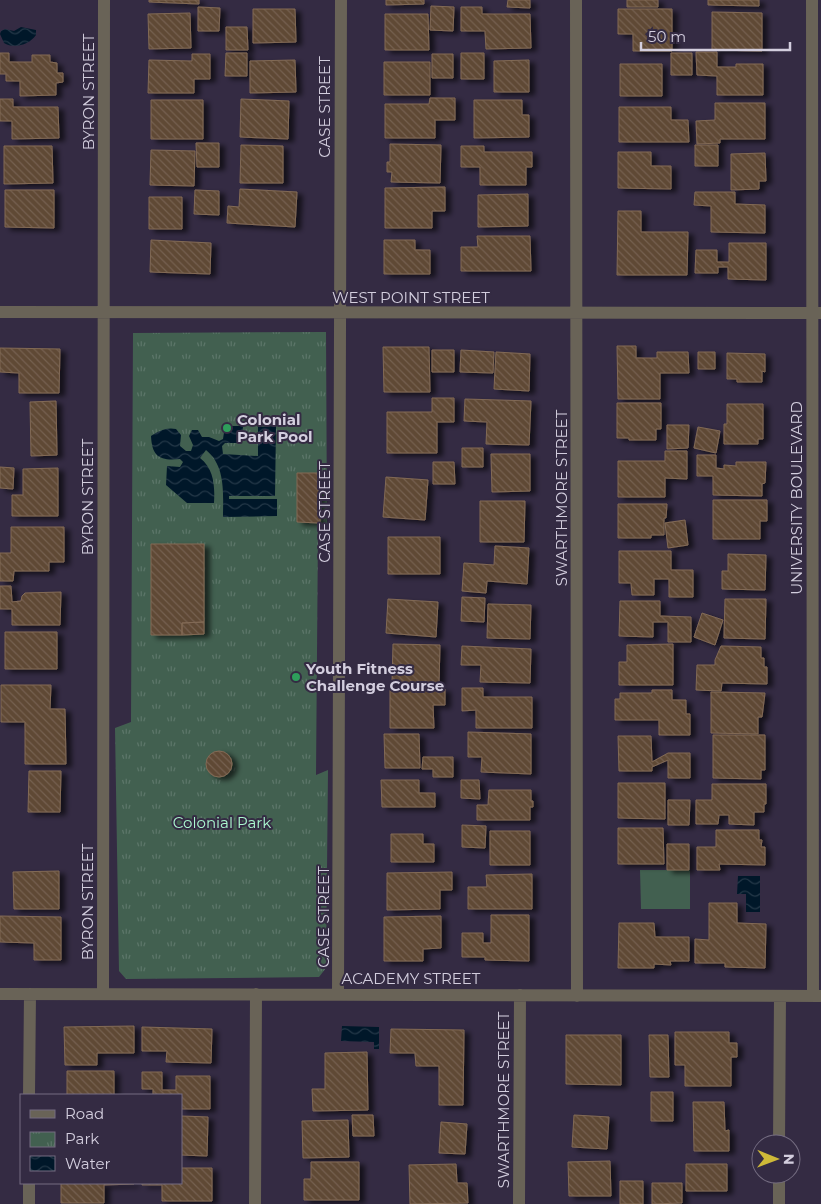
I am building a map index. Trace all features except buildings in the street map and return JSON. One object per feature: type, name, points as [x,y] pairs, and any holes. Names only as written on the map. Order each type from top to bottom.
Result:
[{"type":"street","name":"BYRON STREET","points":[[103,994],[104,0]]},
{"type":"street","name":"CASE STREET","points":[[338,994],[341,0]]},
{"type":"street","name":"SWARTHMORE STREET","points":[[576,0],[578,996]]},
{"type":"street","name":"UNIVERSITY BOULEVARD","points":[[812,0],[817,313],[817,996]]},
{"type":"street","name":"WEST POINT STREET","points":[[0,312],[817,313]]},
{"type":"street","name":"ACADEMY STREET","points":[[0,994],[817,996]]},
{"type":"street","points":[[29,1094],[30,994]]},
{"type":"street","points":[[255,1204],[256,994]]},
{"type":"street","name":"SWARTHMORE STREET","points":[[519,1204],[520,996]]},
{"type":"street","points":[[779,1134],[780,996]]},
{"type":"street","points":[[29,1184],[29,1204]]},
{"type":"street","points":[[779,1184],[779,1204]]},
{"type":"green space","name":"Colonial Park","points":[[326,332],[327,528],[318,529],[316,775],[328,770],[326,968],[319,977],[126,979],[119,971],[115,728],[131,722],[133,333]]},
{"type":"green space","points":[[640,870],[690,870],[690,909],[641,909]]},
{"type":"water","points":[[21,27],[36,30],[36,35],[25,44],[17,46],[4,43],[0,34],[1,31],[5,29],[14,31]]},
{"type":"water","points":[[225,426],[243,426],[242,443],[225,443],[222,446],[223,454],[258,456],[258,427],[276,426],[275,496],[229,496],[229,499],[277,499],[277,516],[223,517],[223,490],[220,472],[217,464],[206,450],[200,458],[205,462],[213,478],[214,503],[187,503],[166,485],[167,466],[180,467],[183,462],[180,459],[167,459],[158,456],[153,449],[151,436],[166,429],[176,429],[181,435],[180,446],[186,451],[191,451],[193,445],[189,436],[192,430],[198,430],[202,437],[209,437],[219,441],[223,439]]},
{"type":"water","points":[[738,876],[760,876],[760,912],[746,912],[746,894],[737,894]]},
{"type":"water","points":[[342,1026],[379,1027],[379,1049],[374,1049],[374,1042],[341,1041]]},
{"type":"place","name":"Colonial Park Pool","points":[[227,428]]},
{"type":"place","name":"Youth Fitness Challenge Course","points":[[296,677]]}]
